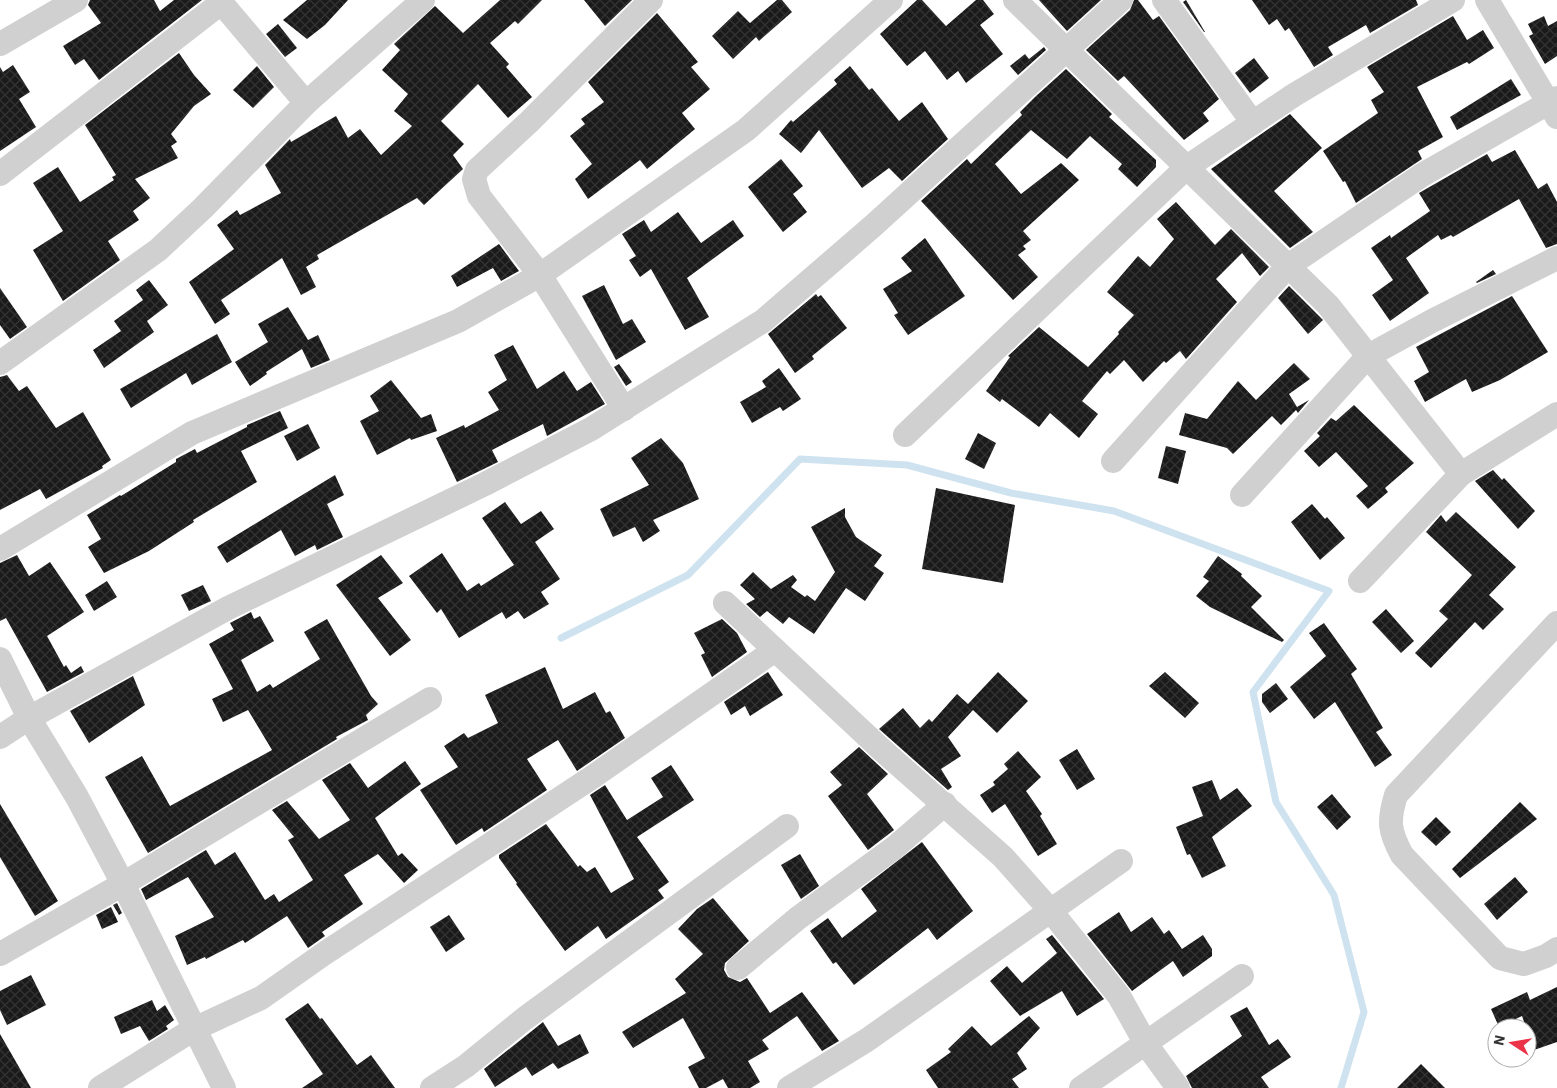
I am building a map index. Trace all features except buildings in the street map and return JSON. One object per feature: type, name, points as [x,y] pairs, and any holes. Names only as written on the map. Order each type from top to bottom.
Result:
[{"type":"street","points":[[0,44],[76,0]]},
{"type":"street","points":[[0,363],[158,250],[204,208],[306,103],[423,0]]},
{"type":"street","points":[[624,409],[540,275],[479,196],[474,179],[477,170],[529,122],[651,0]]},
{"type":"street","points":[[0,549],[192,433],[458,321],[540,275],[746,130],[891,0]]},
{"type":"street","points":[[1015,0],[1328,305],[1461,474]]},
{"type":"street","points":[[0,737],[29,718],[228,608],[485,484],[591,429],[763,321],[874,225],[1121,0]]},
{"type":"street","points":[[1164,0],[1253,123]]},
{"type":"street","points":[[905,435],[1187,167],[1294,95],[1453,0]]},
{"type":"street","points":[[1113,462],[1288,266],[1422,175],[1554,106],[1487,0]]},
{"type":"street","points":[[0,174],[220,2],[306,103]]},
{"type":"street","points":[[1242,495],[1368,356],[1432,321],[1557,258]]},
{"type":"street","points":[[1360,581],[1461,474],[1557,414]]},
{"type":"street","points":[[725,603],[882,750],[1003,857],[1050,910],[1119,996],[1146,1044],[1178,1088]]},
{"type":"street","points":[[1557,623],[1396,794],[1390,815],[1391,835],[1402,855],[1500,958],[1524,964],[1546,956],[1557,949]]},
{"type":"street","points":[[100,1088],[194,1029],[261,998],[325,953],[594,776],[775,650]]},
{"type":"street","points":[[0,659],[29,718],[77,798],[123,884],[224,1088]]},
{"type":"street","points":[[0,954],[123,884],[430,699]]},
{"type":"street","points":[[738,968],[798,918],[894,848],[944,804]]},
{"type":"street","points":[[432,1088],[466,1066],[524,1019],[787,826]]},
{"type":"street","points":[[789,1088],[868,1040],[1121,861]]},
{"type":"street","points":[[1081,1088],[1242,976]]},
{"type":"waterway","points":[[561,638],[688,575],[800,459],[907,465],[1011,493],[1114,511],[1329,591],[1253,692],[1276,802],[1334,895],[1364,1012],[1341,1088]]}]
